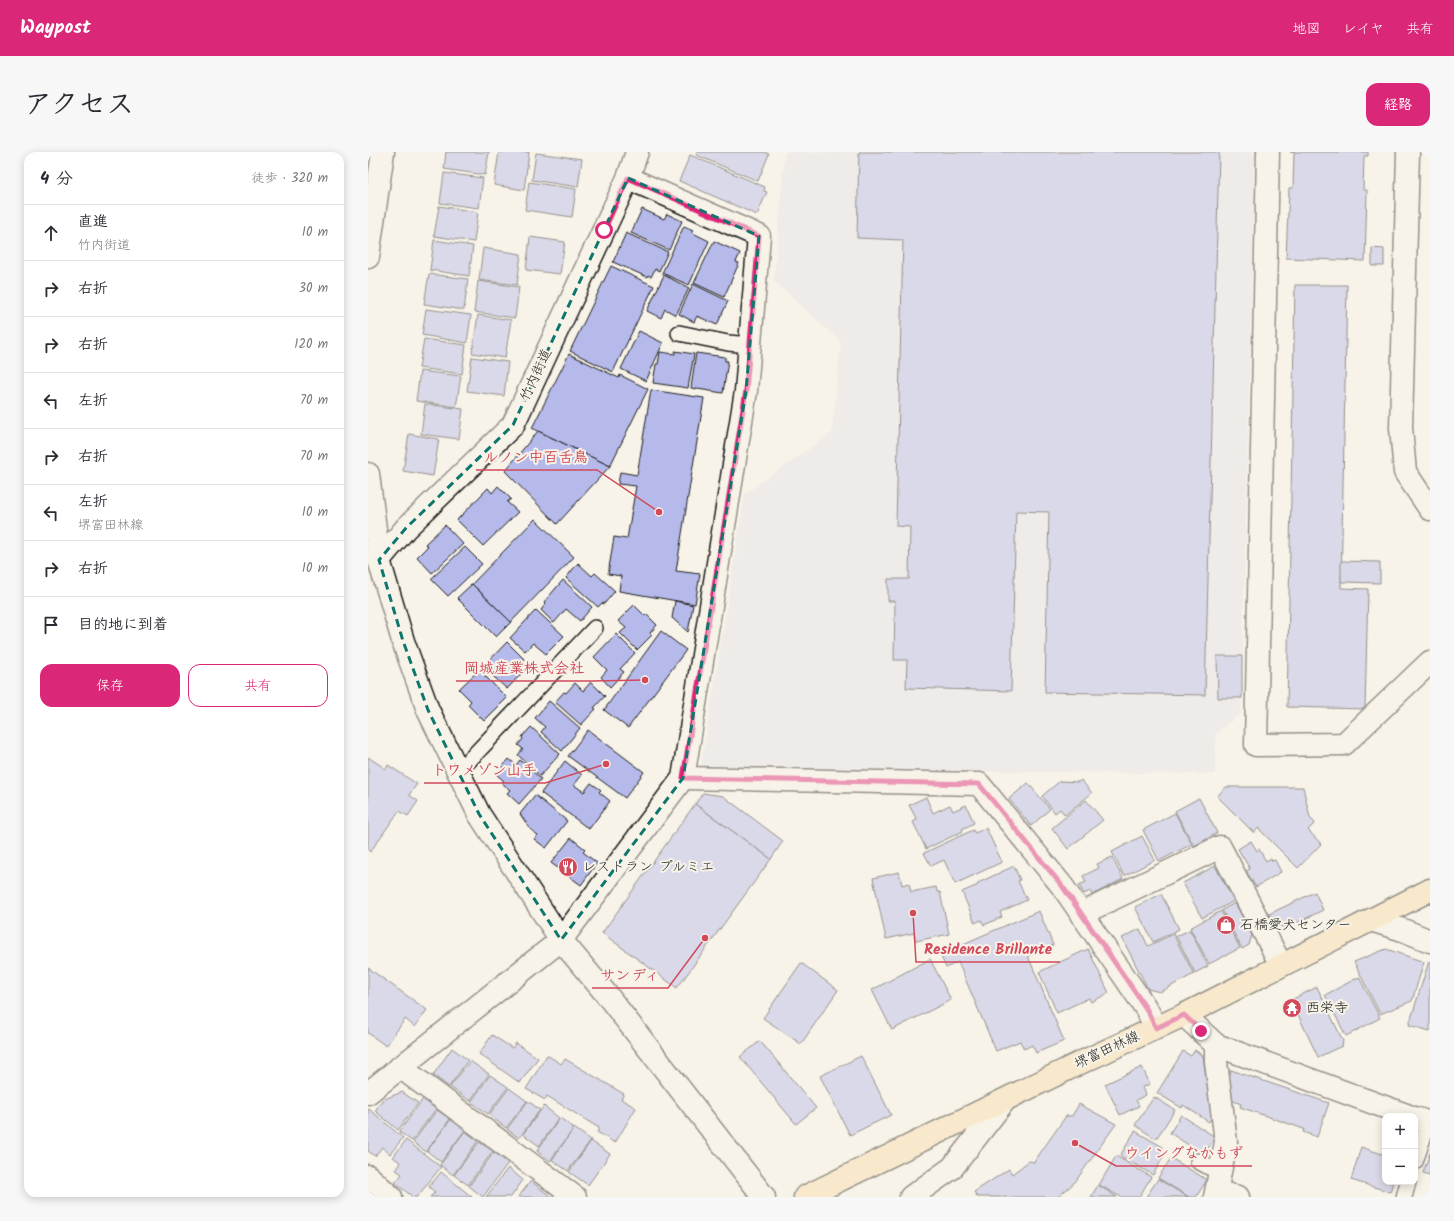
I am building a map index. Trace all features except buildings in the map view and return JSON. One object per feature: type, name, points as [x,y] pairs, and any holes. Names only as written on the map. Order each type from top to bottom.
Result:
[{"type":"main road","name":"堺富田林線","points":[[805,1197],[1082,1062],[1184,1015],[1430,890]]},
{"type":"street","points":[[368,257],[383,152]]},
{"type":"street","name":"竹内街道","points":[[374,566],[406,528],[513,425],[628,178],[637,152]]},
{"type":"street","points":[[1268,152],[1256,745],[1344,744],[1430,662]]},
{"type":"street","points":[[1408,152],[1401,428],[1405,472],[1430,509]]},
{"type":"street","points":[[368,1093],[561,940],[683,778],[746,391],[759,236],[628,178]]},
{"type":"street","points":[[368,474],[374,566],[428,710],[479,814],[561,940],[607,995],[764,1197]]},
{"type":"street","points":[[683,778],[979,784],[1063,887],[1140,1000],[1156,1028]]},
{"type":"street","points":[[1081,914],[1220,848],[1281,965]]},
{"type":"street","points":[[1371,920],[1403,930],[1430,941]]},
{"type":"street","points":[[1184,1015],[1216,1045],[1420,1120]]},
{"type":"street","points":[[1216,1045],[1216,1062],[1226,1142],[1218,1187],[1238,1197]]},
{"type":"street","points":[[400,1068],[575,1197]]},
{"type":"street","points":[[911,1197],[952,1168],[1005,1100]]},
{"type":"street","points":[[368,1176],[391,1197]]},
{"type":"lane","points":[[679,333],[728,343],[750,345]]},
{"type":"lane","points":[[458,772],[595,628]]},
{"type":"lane","points":[[1417,1149],[1420,1120]]},
{"type":"lane","points":[[1198,1161],[1218,1187]]},
{"type":"lane","points":[[1404,1197],[1407,1185]]},
{"type":"highlighted area","points":[[628,178],[759,236],[746,391],[683,778],[561,940],[479,814],[428,710],[403,641],[379,560],[406,528],[513,425]]},
{"type":"shaded area","points":[[785,152],[1255,152],[1241,713],[1216,733],[1215,774],[701,767],[745,494],[832,433],[841,342],[774,281]]},
{"type":"place","name":"ルノン中百舌鳥","points":[[659,512]]},
{"type":"place","name":"岡城産業株式会社","points":[[645,680]]},
{"type":"place","name":"トワメゾン山手","points":[[606,764]]},
{"type":"place","name":"レストラン プルミエ","points":[[568,867]]},
{"type":"place","name":"Residence Brillante","points":[[913,913]]},
{"type":"place","name":"石橋愛犬センター","points":[[1226,925]]},
{"type":"place","name":"サンディ","points":[[705,938]]},
{"type":"place","name":"西栄寺","points":[[1292,1008]]},
{"type":"place","name":"ウイングなかもず","points":[[1075,1143]]},
{"type":"route","points":[[604,230],[628,178],[759,236],[746,391],[683,778],[979,784],[1063,887],[1147,1010],[1156,1028],[1184,1015],[1201,1031]]}]
